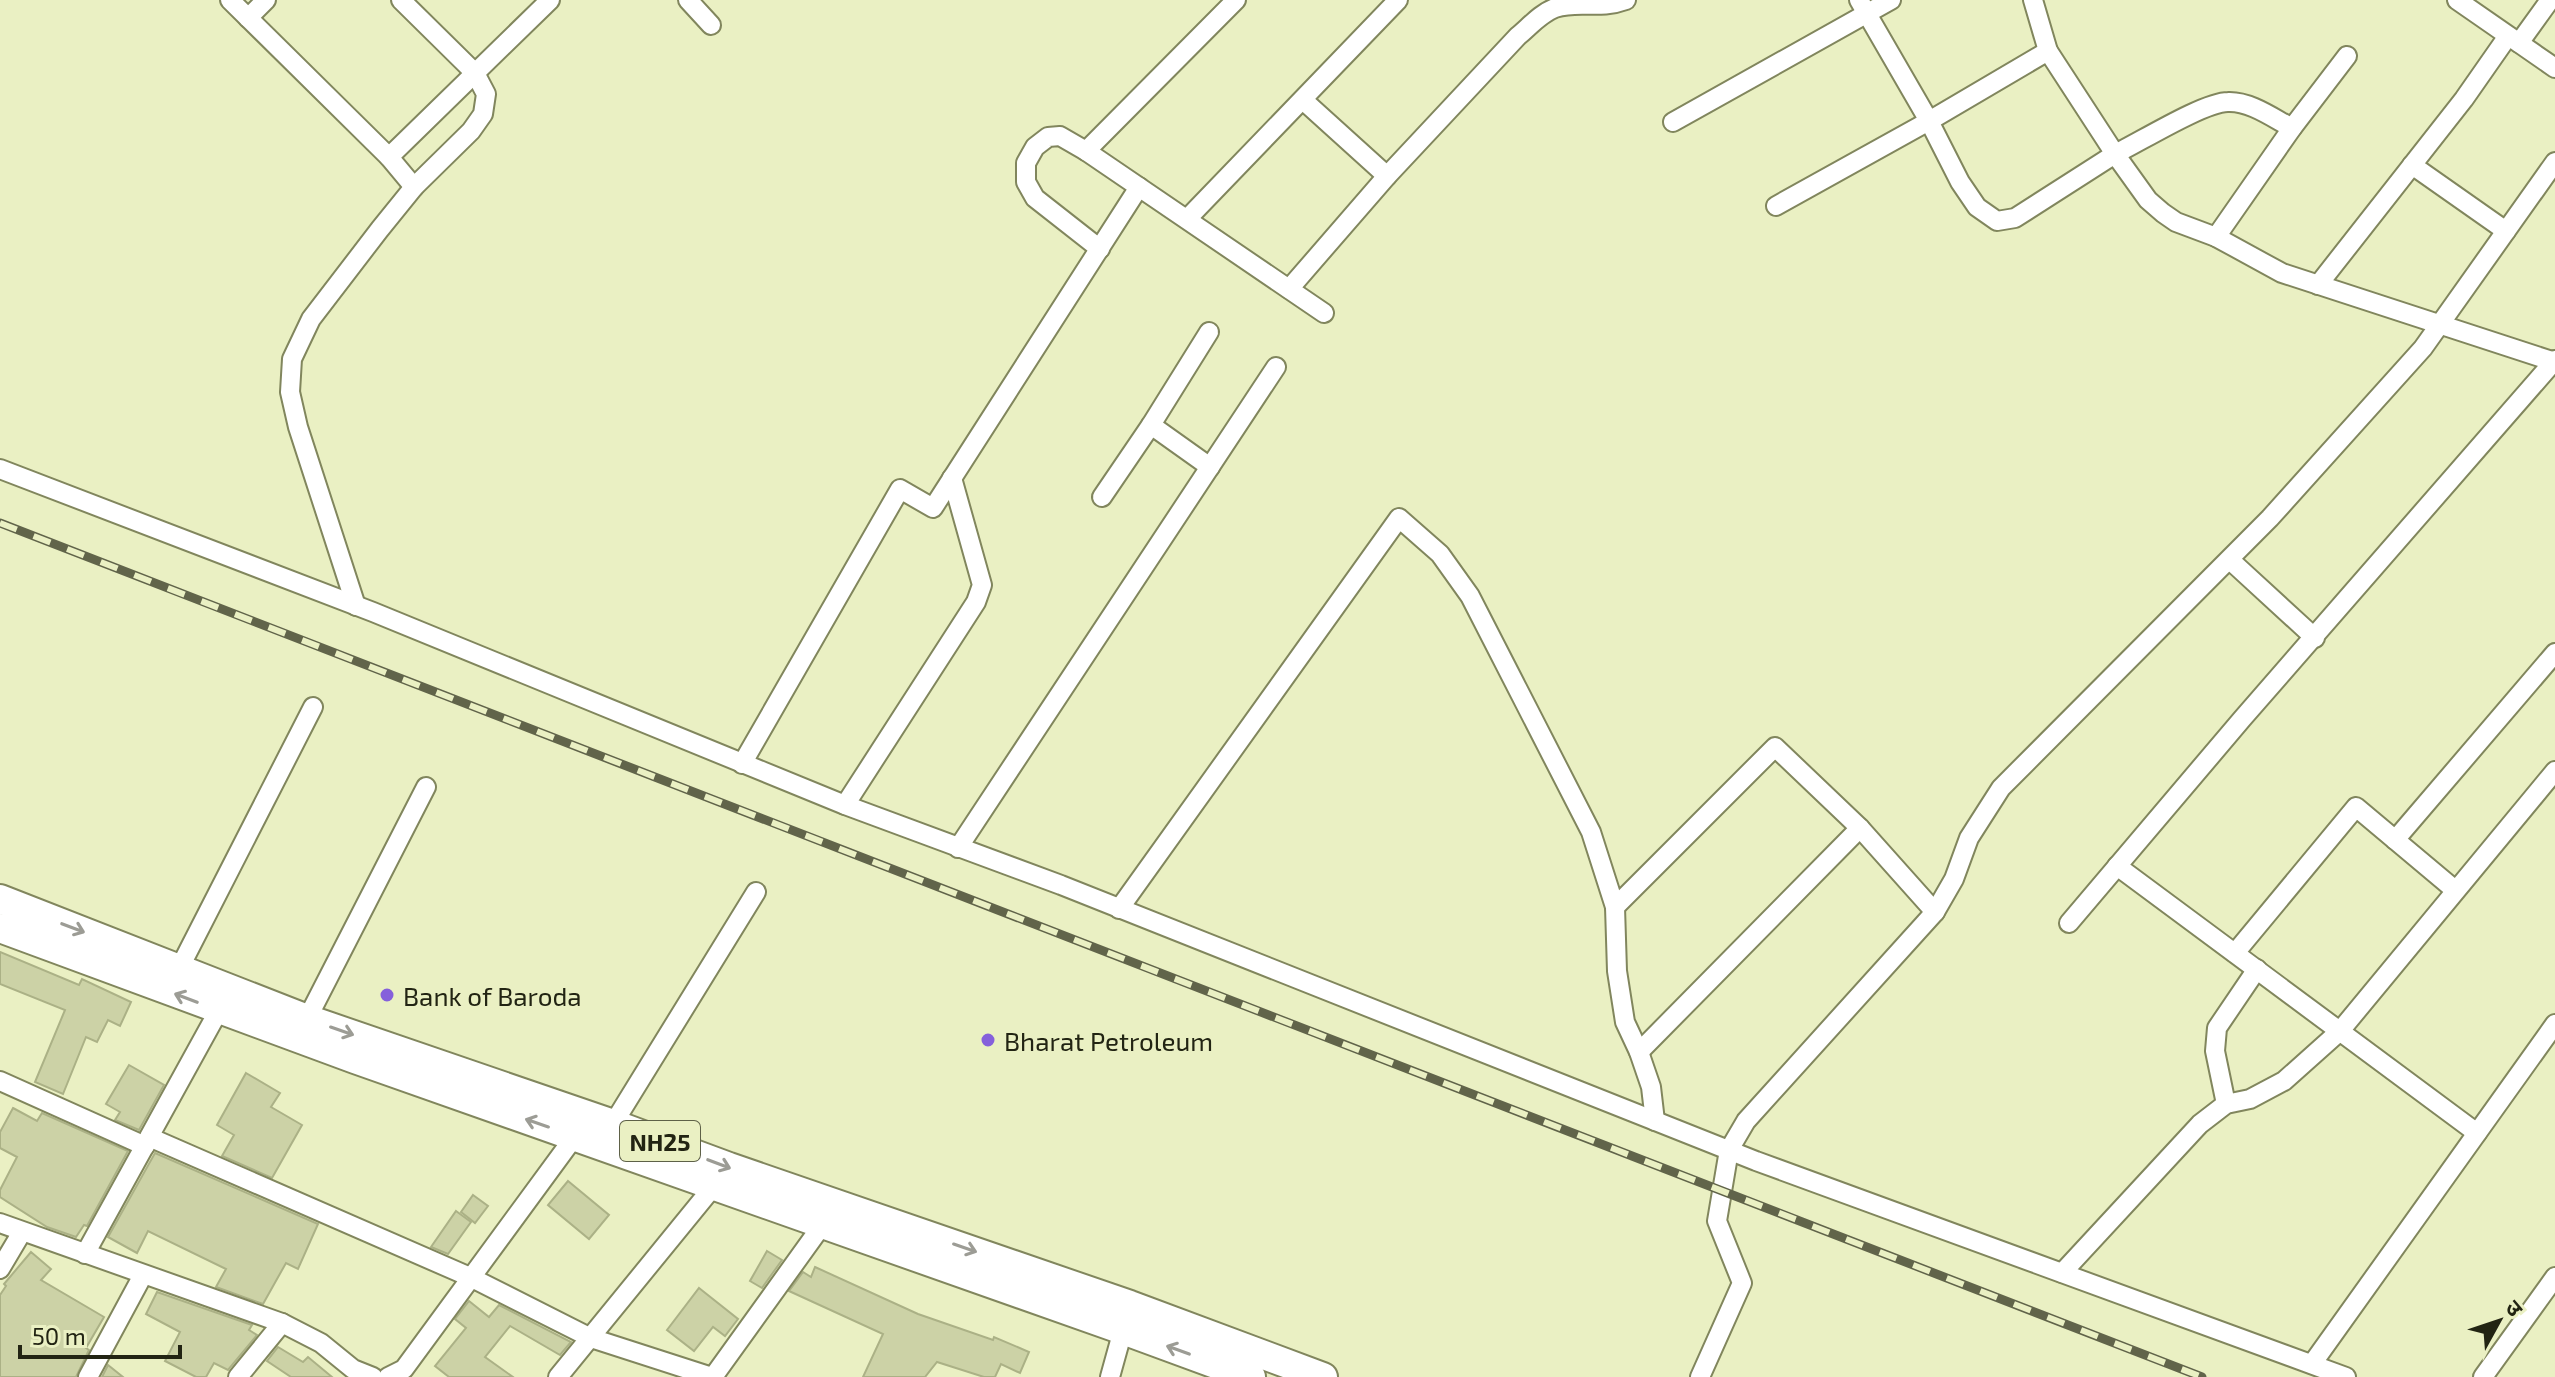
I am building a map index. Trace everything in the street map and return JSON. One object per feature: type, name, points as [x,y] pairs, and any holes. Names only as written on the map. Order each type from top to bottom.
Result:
[{"type":"main road","name":"NH25","points":[[0,899],[307,1019],[1130,1305],[1323,1377]]},
{"type":"main road","name":"NH25","points":[[0,928],[219,1010],[1251,1377]]},
{"type":"street","points":[[230,0],[389,157],[414,187]]},
{"type":"street","points":[[248,18],[266,0]]},
{"type":"street","points":[[356,606],[298,427],[290,392],[292,359],[311,319],[414,187],[471,131],[483,114],[486,94],[475,73],[401,0]]},
{"type":"street","points":[[389,157],[550,0]]},
{"type":"street","points":[[688,0],[711,25]]},
{"type":"street","points":[[1086,151],[1236,0]]},
{"type":"street","points":[[1187,219],[1398,0]]},
{"type":"street","points":[[1289,289],[1387,176],[1518,36],[1553,8],[1570,5],[1610,6],[1626,0]]},
{"type":"street","points":[[1673,122],[1863,7],[1891,0]]},
{"type":"street","points":[[2033,0],[2048,51],[2148,200],[2176,222],[2216,237],[2282,273],[2555,361],[2069,923]]},
{"type":"street","points":[[2457,0],[2555,68]]},
{"type":"street","points":[[2318,285],[2464,99],[2550,0]]},
{"type":"street","points":[[1863,7],[1929,121],[1960,182],[1977,207],[1997,221],[2015,218],[2115,154],[2207,107],[2227,102],[2245,104],[2292,128]]},
{"type":"street","points":[[1776,206],[2048,51]]},
{"type":"street","points":[[2216,237],[2347,56]]},
{"type":"street","points":[[1303,100],[1387,176]]},
{"type":"street","points":[[1100,249],[1035,198],[1026,182],[1026,163],[1035,147],[1048,137],[1060,136],[1086,151],[1324,313]]},
{"type":"street","points":[[1700,1377],[1742,1283],[1717,1221],[1729,1150],[1746,1121],[1935,912],[1954,879],[1969,838],[2001,788],[2230,560],[2413,359],[2555,162]]},
{"type":"street","points":[[2412,165],[2506,231]]},
{"type":"street","points":[[742,764],[900,489],[933,508],[1139,187]]},
{"type":"street","points":[[1102,497],[1209,332]]},
{"type":"street","points":[[958,848],[1276,367]]},
{"type":"street","points":[[1151,425],[1210,467]]},
{"type":"street","points":[[0,469],[356,606],[845,805],[1119,909],[1729,1150],[2346,1377]]},
{"type":"street","points":[[845,805],[976,602],[982,585],[952,478]]},
{"type":"street","points":[[1119,909],[1399,518],[1440,554],[1470,596],[1591,832],[1615,907],[1617,971],[1625,1022],[1651,1087],[1655,1121]]},
{"type":"street","points":[[2230,560],[2315,638]]},
{"type":"street","points":[[2395,840],[2555,653]]},
{"type":"street","points":[[179,969],[313,707]]},
{"type":"street","points":[[1615,907],[1775,747],[1860,828],[1935,912]]},
{"type":"street","points":[[2062,1273],[2200,1124],[2226,1104],[2250,1099],[2284,1081],[2340,1031],[2555,771]]},
{"type":"street","points":[[307,1019],[426,787]]},
{"type":"street","points":[[2235,953],[2356,807],[2455,890]]},
{"type":"street","points":[[1639,1052],[1860,828]]},
{"type":"street","points":[[2117,866],[2477,1133]]},
{"type":"street","points":[[613,1124],[756,892]]},
{"type":"street","points":[[2226,1104],[2215,1051],[2217,1028],[2257,969]]},
{"type":"street","points":[[85,1254],[219,1010]]},
{"type":"street","points":[[2312,1364],[2555,1024]]},
{"type":"street","points":[[0,1081],[470,1277],[591,1338],[712,1377],[823,1224]]},
{"type":"street","points":[[403,1374],[470,1277],[575,1136]]},
{"type":"street","points":[[558,1377],[713,1187]]},
{"type":"street","points":[[0,1223],[282,1323],[321,1343],[353,1369],[373,1377]]},
{"type":"street","points":[[0,1269],[22,1232]]},
{"type":"street","points":[[88,1377],[143,1275]]},
{"type":"street","points":[[2483,1377],[2555,1277]]},
{"type":"street","points":[[238,1377],[282,1323]]},
{"type":"street","points":[[1110,1377],[1123,1330]]},
{"type":"building","points":[[0,952],[79,985],[82,979],[131,1002],[120,1026],[108,1020],[97,1042],[86,1037],[63,1094],[35,1082],[65,1010],[0,984]]},
{"type":"building","points":[[129,1065],[164,1085],[139,1130],[115,1120],[120,1112],[106,1104]]},
{"type":"building","points":[[246,1073],[280,1093],[271,1107],[302,1125],[272,1178],[222,1156],[234,1135],[217,1125]]},
{"type":"building","points":[[13,1108],[37,1121],[42,1113],[128,1151],[87,1226],[84,1225],[76,1237],[47,1227],[0,1197],[0,1190],[17,1157],[0,1148],[0,1132]]},
{"type":"building","points":[[155,1153],[318,1224],[298,1269],[286,1263],[263,1304],[216,1287],[226,1269],[148,1231],[137,1253],[108,1237]]},
{"type":"building","points":[[568,1181],[609,1215],[589,1239],[548,1205]]},
{"type":"building","points":[[473,1195],[488,1206],[475,1223],[461,1212]]},
{"type":"building","points":[[456,1211],[471,1222],[448,1254],[431,1247]]},
{"type":"building","points":[[767,1251],[782,1260],[762,1288],[750,1281]]},
{"type":"building","points":[[31,1252],[51,1269],[41,1280],[104,1317],[86,1348],[89,1350],[76,1377],[0,1377],[0,1295],[6,1286],[4,1284]]},
{"type":"building","points":[[815,1267],[918,1314],[993,1340],[994,1337],[1029,1352],[1020,1373],[1001,1364],[995,1377],[984,1377],[937,1362],[925,1377],[863,1377],[883,1334],[789,1291],[803,1272],[811,1277]]},
{"type":"building","points":[[699,1288],[738,1319],[725,1336],[713,1327],[694,1351],[667,1330]]},
{"type":"building","points":[[157,1292],[252,1325],[249,1330],[257,1335],[228,1370],[214,1363],[206,1377],[196,1377],[165,1361],[180,1332],[146,1314]]},
{"type":"building","points":[[469,1301],[489,1317],[499,1305],[571,1342],[560,1355],[510,1326],[485,1357],[513,1377],[449,1377],[435,1366],[466,1328],[455,1319]]},
{"type":"building","points":[[278,1347],[303,1362],[308,1357],[332,1377],[291,1377],[267,1361]]},
{"type":"building","points":[[108,1365],[123,1377],[102,1377]]},
{"type":"railway","points":[[0,523],[2202,1377]]},
{"type":"place","name":"Bank of Baroda","points":[[387,995]]},
{"type":"place","name":"Bharat Petroleum","points":[[988,1040]]}]
